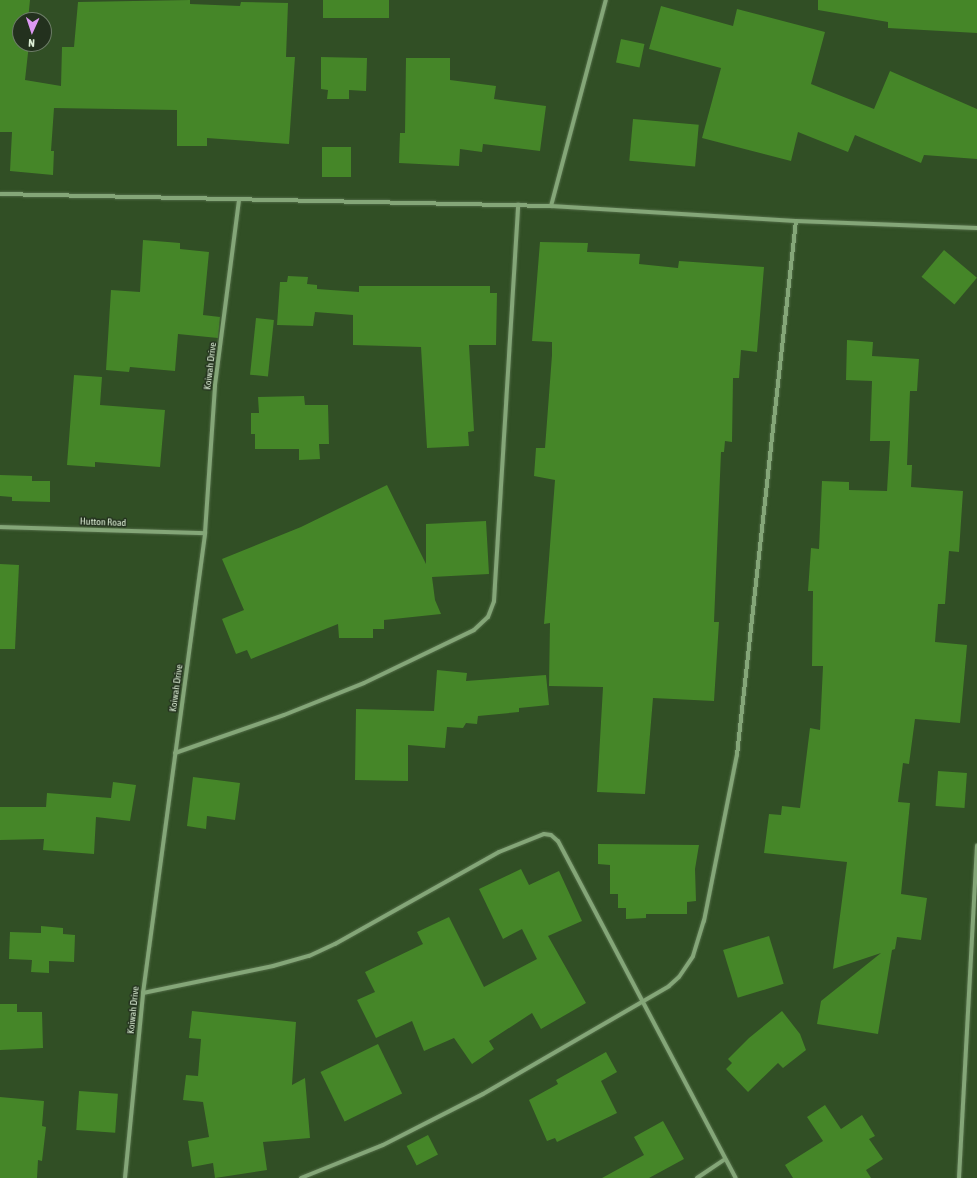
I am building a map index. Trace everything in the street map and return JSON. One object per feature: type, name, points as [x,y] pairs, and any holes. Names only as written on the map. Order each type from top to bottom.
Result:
[{"type":"street","points":[[551,206],[606,0]]},
{"type":"street","points":[[0,194],[551,206],[796,221],[977,228]]},
{"type":"street","name":"Koiwah Drive","points":[[125,1178],[143,993],[205,533],[215,385],[239,200]]},
{"type":"street","points":[[175,753],[284,715],[364,683],[474,630],[488,617],[494,601],[518,205]]},
{"type":"street","points":[[301,1178],[383,1145],[483,1094],[669,986],[679,977],[693,956],[704,921],[737,755],[796,221]]},
{"type":"street","name":"Hutton Road","points":[[0,527],[205,533]]},
{"type":"street","points":[[143,993],[273,966],[308,956],[335,944],[499,852],[544,834],[551,835],[558,842],[724,1160],[736,1178]]},
{"type":"street","points":[[960,1178],[977,845]]},
{"type":"street","points":[[696,1178],[724,1160]]},
{"type":"building","points":[[0,0],[30,0],[29,12],[12,12],[12,52],[28,52],[25,80],[61,86],[62,47],[74,47],[78,2],[190,0],[190,4],[240,6],[241,2],[288,3],[286,57],[295,57],[289,144],[207,138],[207,146],[177,146],[177,110],[54,108],[51,151],[54,151],[53,175],[10,171],[12,132],[0,132]]},
{"type":"building","points":[[323,0],[389,0],[389,18],[323,18]]},
{"type":"building","points":[[818,0],[977,0],[977,33],[888,28],[888,22],[818,10]]},
{"type":"building","points":[[661,6],[733,26],[737,9],[825,32],[811,84],[874,109],[890,71],[977,109],[977,159],[924,155],[921,163],[855,135],[848,152],[798,132],[791,161],[702,138],[721,68],[649,49]]},
{"type":"building","points":[[621,39],[644,44],[639,67],[616,62]]},
{"type":"building","points":[[321,57],[367,58],[366,91],[349,90],[349,99],[327,99],[328,90],[321,89]]},
{"type":"building","points":[[406,58],[450,58],[450,80],[496,86],[494,99],[546,106],[540,151],[483,144],[482,152],[460,149],[459,166],[399,163],[400,133],[405,133]]},
{"type":"building","points":[[633,119],[699,125],[695,167],[629,161]]},
{"type":"building","points":[[322,147],[351,147],[351,177],[322,177]]},
{"type":"building","points":[[143,240],[180,243],[180,249],[209,252],[203,315],[220,317],[218,338],[178,334],[175,371],[130,367],[129,372],[106,370],[111,290],[140,292]]},
{"type":"building","points":[[540,242],[588,243],[587,252],[640,254],[639,264],[678,268],[679,261],[764,267],[757,352],[741,350],[739,378],[733,378],[732,442],[725,441],[724,452],[721,452],[714,622],[719,622],[714,701],[653,698],[645,794],[597,792],[603,687],[549,686],[550,623],[544,624],[555,480],[534,476],[536,448],[545,448],[552,355],[552,342],[532,341]]},
{"type":"building","points":[[944,250],[977,278],[954,304],[922,277]]},
{"type":"building","points":[[288,276],[308,277],[307,284],[317,285],[317,289],[359,292],[359,286],[490,286],[490,293],[497,293],[496,345],[469,345],[474,431],[468,432],[469,446],[427,448],[421,347],[353,345],[353,315],[315,312],[313,326],[277,325],[280,282],[287,282]]},
{"type":"building","points":[[256,318],[274,320],[268,377],[250,375]]},
{"type":"building","points":[[847,340],[873,342],[872,356],[919,359],[917,391],[910,391],[907,465],[912,465],[911,487],[963,491],[959,552],[949,551],[945,604],[938,604],[935,642],[967,645],[960,723],[915,719],[909,764],[903,763],[898,802],[910,803],[901,894],[927,898],[921,940],[897,937],[895,949],[892,950],[878,1034],[817,1024],[821,1001],[881,953],[833,969],[847,862],[764,853],[769,814],[781,815],[782,806],[800,808],[810,728],[820,730],[823,666],[812,666],[813,591],[808,591],[811,548],[819,549],[822,481],[849,482],[849,490],[887,491],[890,441],[870,441],[872,381],[846,380]]},
{"type":"building","points":[[74,375],[102,377],[100,405],[165,410],[160,467],[95,462],[95,467],[67,465]]},
{"type":"building","points":[[304,396],[305,405],[328,405],[329,444],[319,444],[320,459],[299,460],[299,449],[255,449],[255,434],[251,434],[251,413],[259,413],[258,397]]},
{"type":"building","points":[[0,475],[32,476],[32,481],[50,481],[50,502],[12,501],[12,497],[0,496]]},
{"type":"building","points":[[387,485],[426,564],[426,524],[486,521],[489,574],[432,577],[435,600],[441,614],[384,620],[384,629],[373,629],[373,638],[339,638],[338,624],[251,659],[247,650],[236,654],[222,619],[244,610],[222,559],[301,527]]},
{"type":"building","points":[[0,564],[19,565],[15,649],[0,649]]},
{"type":"building","points":[[437,670],[467,673],[466,681],[546,675],[549,705],[519,708],[519,712],[478,716],[477,724],[466,723],[463,728],[447,727],[445,748],[408,745],[408,781],[355,780],[356,709],[434,711]]},
{"type":"building","points":[[938,771],[967,773],[964,808],[936,806]]},
{"type":"building","points":[[193,777],[240,783],[235,820],[207,816],[206,829],[187,826]]},
{"type":"building","points":[[113,782],[136,785],[130,821],[96,817],[94,854],[43,850],[44,839],[0,840],[0,807],[46,807],[47,793],[111,798]]},
{"type":"building","points":[[598,844],[699,845],[695,869],[696,901],[687,902],[687,914],[646,914],[646,918],[626,919],[626,908],[618,908],[618,894],[610,894],[610,865],[598,864]]},
{"type":"building","points":[[521,869],[529,885],[559,871],[582,921],[548,936],[586,1003],[541,1029],[532,1013],[489,1041],[494,1049],[472,1064],[454,1038],[424,1051],[412,1021],[376,1038],[357,1000],[375,992],[365,972],[423,944],[417,932],[449,917],[484,987],[537,959],[522,929],[503,939],[479,889]]},
{"type":"building","points":[[41,926],[63,928],[63,934],[75,935],[74,962],[49,961],[49,973],[31,972],[32,960],[9,959],[10,932],[41,933]]},
{"type":"building","points":[[769,936],[784,984],[738,998],[723,950]]},
{"type":"building","points":[[0,1004],[17,1004],[17,1012],[42,1012],[43,1048],[0,1050]]},
{"type":"building","points":[[192,1011],[296,1022],[292,1085],[305,1078],[310,1138],[263,1142],[267,1170],[215,1178],[213,1163],[192,1167],[188,1141],[209,1137],[203,1102],[183,1100],[186,1075],[198,1076],[201,1039],[189,1038]]},
{"type":"building","points":[[782,1011],[800,1034],[806,1050],[783,1068],[778,1063],[748,1092],[726,1069],[732,1063],[728,1059],[749,1038]]},
{"type":"building","points":[[378,1044],[402,1093],[345,1121],[320,1072]]},
{"type":"building","points":[[606,1052],[617,1072],[601,1081],[617,1113],[557,1142],[555,1138],[547,1141],[529,1100],[558,1084],[556,1080]]},
{"type":"building","points":[[79,1091],[118,1094],[115,1133],[76,1130]]},
{"type":"building","points":[[0,1097],[44,1101],[42,1126],[46,1127],[42,1161],[38,1160],[37,1178],[0,1178]]},
{"type":"building","points":[[825,1105],[841,1129],[862,1115],[875,1136],[869,1139],[883,1159],[866,1170],[871,1178],[793,1178],[785,1165],[823,1141],[807,1117]]},
{"type":"building","points":[[663,1121],[684,1159],[649,1178],[602,1178],[644,1155],[634,1137]]},
{"type":"building","points":[[428,1135],[438,1155],[417,1165],[407,1146]]}]
